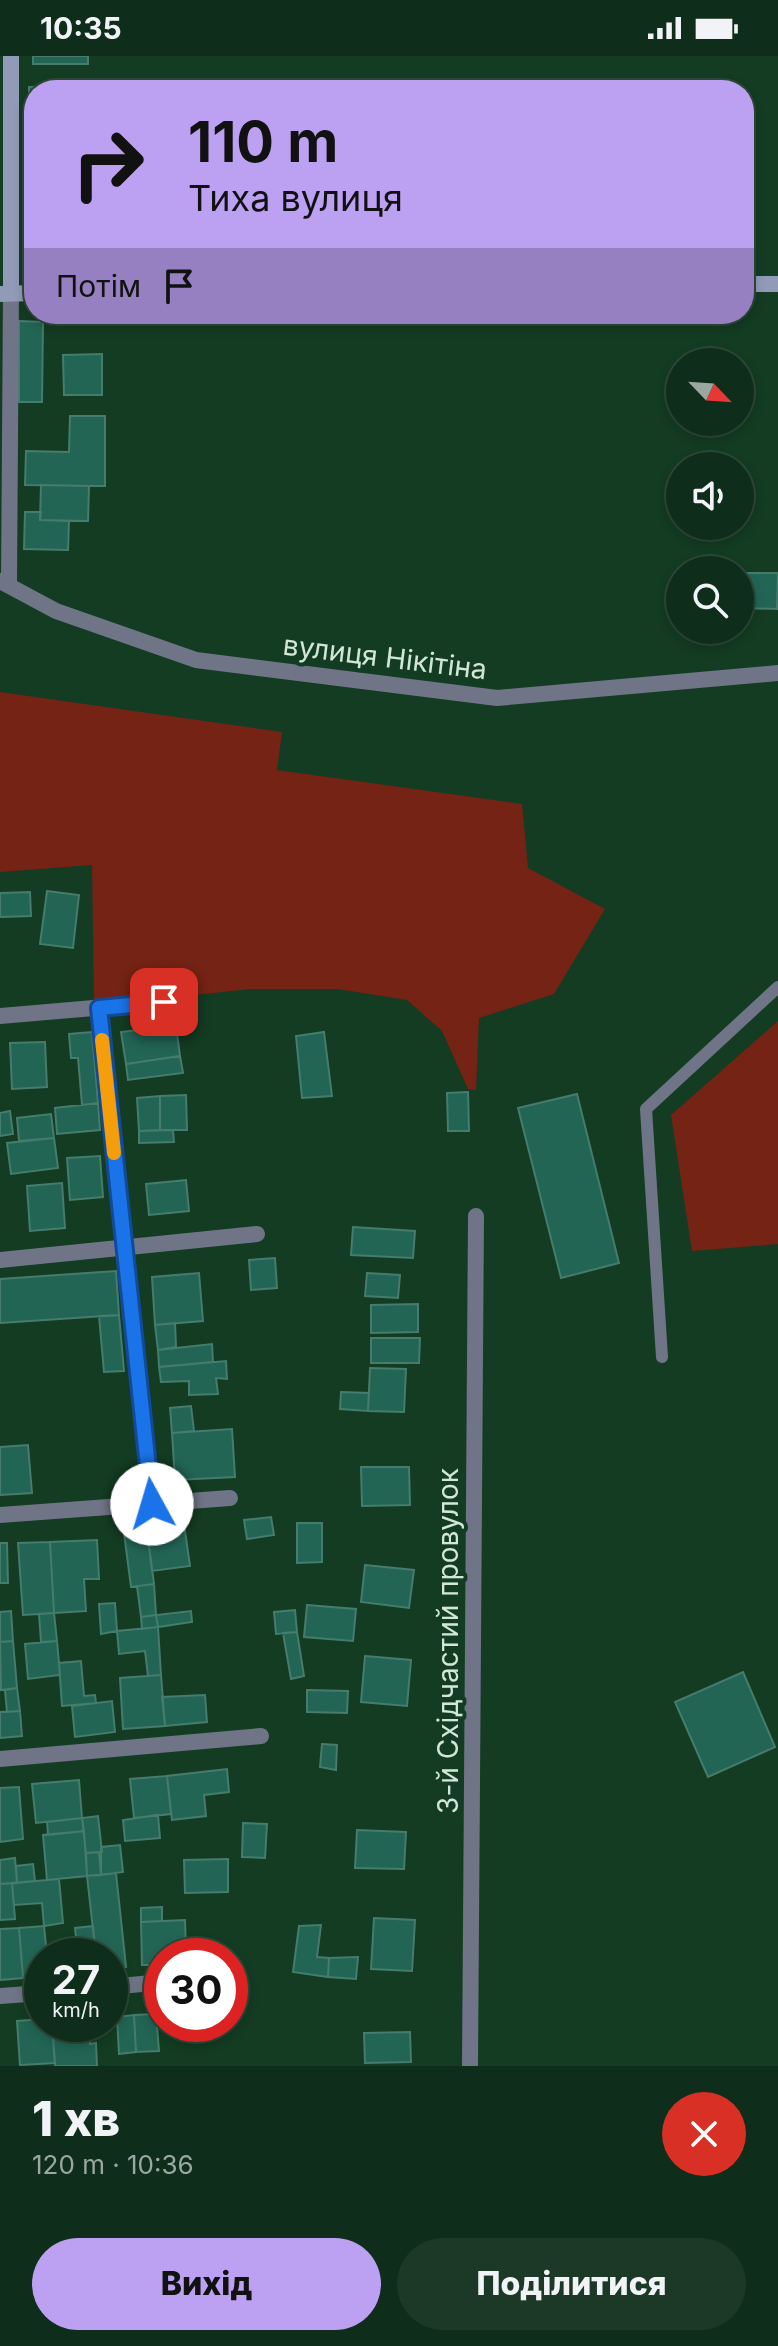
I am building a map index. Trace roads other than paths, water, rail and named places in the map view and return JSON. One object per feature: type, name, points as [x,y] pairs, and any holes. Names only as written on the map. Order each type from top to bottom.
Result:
[{"type":"street","points":[[4,582],[5,103],[11,56]]},
{"type":"street","points":[[754,284],[778,284]]},
{"type":"street","name":"вулиця Нікітіна","points":[[4,582],[56,611],[196,660],[497,698],[778,673]]},
{"type":"street","points":[[0,1016],[164,1002]]},
{"type":"street","points":[[99,1008],[152,1504]]},
{"type":"street","name":"3-й Східчастий провулок","points":[[470,2066],[476,1216]]},
{"type":"street","points":[[0,1260],[257,1234]]},
{"type":"street","points":[[0,1515],[230,1498]]},
{"type":"street","points":[[0,1759],[261,1736]]},
{"type":"street","points":[[0,1996],[24,1994]]},
{"type":"lane","points":[[662,1357],[646,1109],[778,987]]}]
